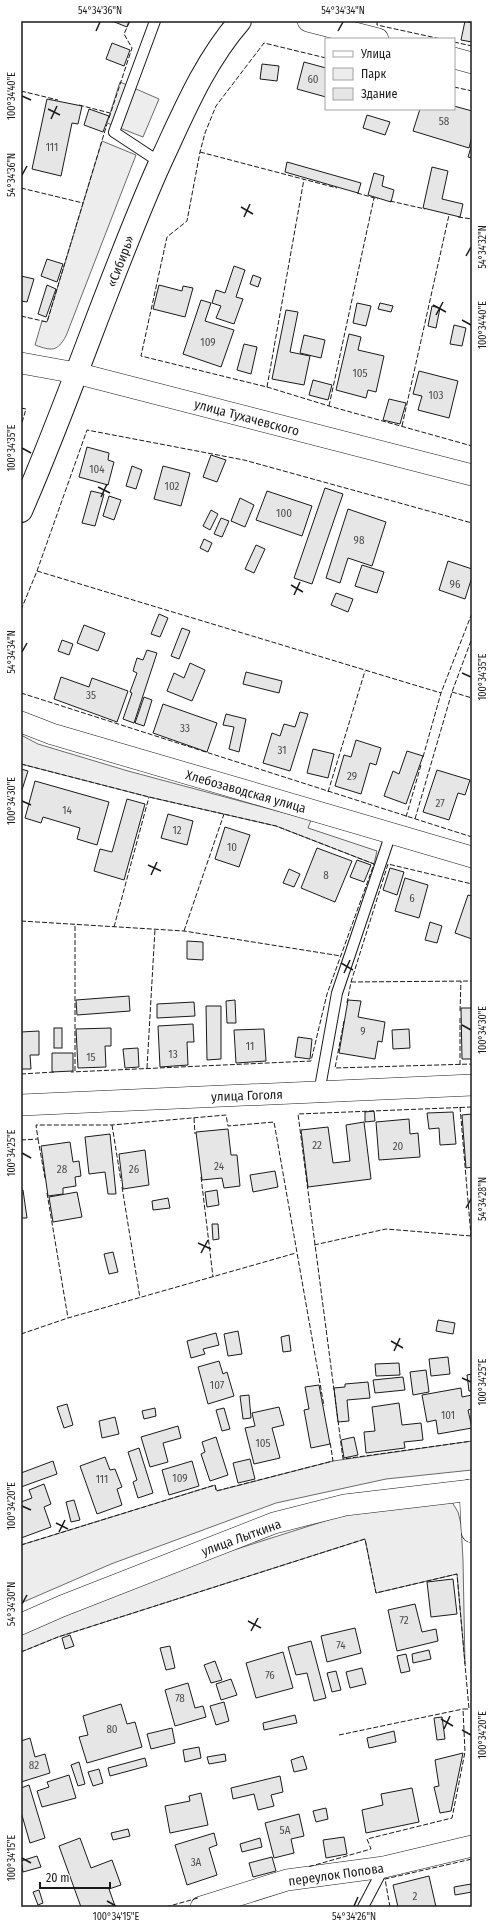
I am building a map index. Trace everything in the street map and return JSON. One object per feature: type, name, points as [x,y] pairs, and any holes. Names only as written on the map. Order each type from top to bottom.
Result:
[{"type":"highway","name":"«Сибирь»","points":[[21,512],[44,458],[144,201],[183,114],[209,64],[228,35],[240,21]]},
{"type":"street","points":[[308,21],[374,38]]},
{"type":"street","points":[[455,58],[472,63]]},
{"type":"street","name":"улица Тухачевского","points":[[21,363],[76,373],[472,475]]},
{"type":"street","name":"Хлебозаводская улица","points":[[21,722],[52,734],[472,857]]},
{"type":"street","name":"улица Гоголя","points":[[21,1105],[472,1085]]},
{"type":"street","points":[[471,1490],[472,1532]]},
{"type":"street","name":"улица Лыткина","points":[[21,1624],[62,1606],[274,1523],[345,1505],[471,1490]]},
{"type":"street","name":"переулок Попова","points":[[202,1907],[287,1880],[384,1867],[472,1846]]},
{"type":"lane","points":[[155,21],[114,132],[161,163]]},
{"type":"lane","points":[[320,1092],[337,993],[390,833]]},
{"type":"lane","points":[[363,1907],[384,1867]]},
{"type":"green space","points":[[120,82],[159,99],[143,137],[107,123]]},
{"type":"green space","points":[[102,141],[136,155],[66,336],[60,345],[54,349],[41,347],[35,345],[42,321],[47,322]]},
{"type":"green space","points":[[21,735],[38,744],[128,771],[311,820],[308,828],[377,851],[374,864],[276,826],[149,797],[21,764]]},
{"type":"green space","points":[[472,1441],[472,1470],[386,1479],[276,1503],[111,1564],[21,1603],[21,1545],[215,1485],[217,1491],[333,1461]]},
{"type":"green space","points":[[452,1502],[458,1512],[461,1524],[465,1664],[457,1574],[376,1593],[365,1539],[58,1637],[21,1652],[21,1634],[71,1612],[218,1555],[350,1513]]},
{"type":"building","points":[[112,21],[129,21],[127,27]]},
{"type":"building","points":[[465,21],[472,23],[472,42],[461,40]]},
{"type":"building","points":[[112,43],[130,50],[124,66],[106,59]]},
{"type":"building","points":[[304,62],[325,68],[325,97],[297,89]]},
{"type":"building","points":[[262,64],[279,66],[277,81],[260,79]]},
{"type":"building","points":[[47,99],[82,106],[78,124],[72,123],[61,176],[32,169]]},
{"type":"building","points":[[455,106],[472,111],[472,136],[469,148],[413,131],[420,110],[455,110]]},
{"type":"building","points":[[89,109],[109,116],[103,132],[84,125]]},
{"type":"building","points":[[367,115],[390,122],[385,135],[363,128]]},
{"type":"building","points":[[472,147],[472,158],[468,157]]},
{"type":"building","points":[[287,162],[361,183],[358,193],[285,172]]},
{"type":"building","points":[[432,167],[448,171],[442,199],[463,204],[460,217],[423,208]]},
{"type":"building","points":[[374,173],[384,176],[382,186],[394,190],[391,202],[368,195]]},
{"type":"building","points":[[47,259],[63,264],[57,282],[41,276]]},
{"type":"building","points":[[234,266],[245,270],[236,297],[243,299],[234,324],[216,318],[221,306],[212,303],[216,290],[225,293]]},
{"type":"building","points":[[253,275],[261,278],[258,287],[250,284]]},
{"type":"building","points":[[21,276],[34,279],[27,302],[21,301]]},
{"type":"building","points":[[47,285],[56,289],[46,317],[38,314]]},
{"type":"building","points":[[159,285],[182,291],[183,286],[193,288],[185,317],[153,309]]},
{"type":"building","points":[[201,300],[211,303],[205,321],[234,330],[221,367],[183,354]]},
{"type":"building","points":[[357,303],[371,306],[366,326],[353,323]]},
{"type":"building","points":[[380,303],[393,306],[391,312],[378,309]]},
{"type":"building","points":[[432,306],[440,308],[436,328],[428,326]]},
{"type":"building","points":[[286,310],[298,312],[290,352],[310,356],[304,385],[272,379]]},
{"type":"building","points":[[454,325],[466,328],[462,346],[450,344]]},
{"type":"building","points":[[349,334],[361,337],[358,350],[384,356],[376,392],[368,390],[366,398],[336,390]]},
{"type":"building","points":[[304,335],[325,340],[321,358],[300,353]]},
{"type":"building","points":[[244,344],[257,347],[251,374],[237,370]]},
{"type":"building","points":[[419,371],[458,381],[449,418],[418,410],[422,396],[413,394]]},
{"type":"building","points":[[313,380],[332,385],[328,400],[309,395]]},
{"type":"building","points":[[389,399],[406,403],[400,424],[383,420]]},
{"type":"building","points":[[87,447],[109,453],[108,460],[114,462],[108,485],[79,477]]},
{"type":"building","points":[[211,455],[226,460],[217,482],[203,477]]},
{"type":"building","points":[[132,466],[142,470],[136,489],[126,486]]},
{"type":"building","points":[[163,466],[190,473],[181,506],[154,499]]},
{"type":"building","points":[[325,488],[343,494],[312,584],[294,578]]},
{"type":"building","points":[[91,491],[104,494],[95,526],[82,523]]},
{"type":"building","points":[[267,491],[312,506],[302,536],[256,520]]},
{"type":"building","points":[[109,496],[121,500],[114,520],[103,516]]},
{"type":"building","points":[[240,498],[254,505],[245,527],[231,521]]},
{"type":"building","points":[[348,509],[386,522],[372,566],[348,558],[340,583],[326,578]]},
{"type":"building","points":[[211,510],[218,514],[210,530],[203,526]]},
{"type":"building","points":[[221,518],[229,521],[222,537],[214,534]]},
{"type":"building","points":[[204,539],[212,543],[208,552],[200,548]]},
{"type":"building","points":[[256,545],[265,549],[254,573],[245,569]]},
{"type":"building","points":[[448,561],[472,569],[472,577],[465,599],[439,590]]},
{"type":"building","points":[[362,565],[384,572],[377,593],[355,586]]},
{"type":"building","points":[[336,593],[353,599],[348,612],[331,605]]},
{"type":"building","points":[[159,614],[168,618],[160,637],[151,634]]},
{"type":"building","points":[[84,625],[105,633],[98,651],[77,643]]},
{"type":"building","points":[[182,628],[190,631],[179,659],[171,656]]},
{"type":"building","points":[[62,640],[73,644],[69,655],[58,651]]},
{"type":"building","points":[[147,650],[157,653],[134,723],[123,719],[137,673],[133,671],[137,658],[143,660]]},
{"type":"building","points":[[190,663],[205,670],[192,701],[167,691],[174,673],[184,678]]},
{"type":"building","points":[[246,672],[282,681],[279,693],[243,684]]},
{"type":"building","points":[[61,677],[89,687],[92,678],[128,691],[117,722],[54,699]]},
{"type":"building","points":[[144,697],[152,700],[144,726],[135,723]]},
{"type":"building","points":[[163,704],[217,723],[207,752],[153,733]]},
{"type":"building","points":[[300,712],[308,714],[290,771],[263,763],[272,733],[280,736],[284,724],[295,727]]},
{"type":"building","points":[[226,714],[246,719],[239,752],[229,749],[234,727],[223,725]]},
{"type":"building","points":[[356,740],[381,748],[376,765],[370,763],[361,794],[335,786],[344,755],[351,757]]},
{"type":"building","points":[[313,749],[334,754],[328,778],[307,773]]},
{"type":"building","points":[[407,751],[423,756],[406,804],[384,796],[393,771],[399,774]]},
{"type":"building","points":[[21,769],[28,771],[21,793]]},
{"type":"building","points":[[437,770],[470,780],[465,795],[458,793],[449,820],[423,812]]},
{"type":"building","points":[[35,781],[109,802],[97,845],[77,839],[80,828],[43,817],[41,823],[25,818]]},
{"type":"building","points":[[127,799],[145,804],[124,880],[94,871],[100,849],[112,852]]},
{"type":"building","points":[[168,814],[193,821],[187,845],[161,838]]},
{"type":"building","points":[[225,827],[250,835],[239,867],[215,859]]},
{"type":"building","points":[[317,848],[352,861],[335,902],[301,888]]},
{"type":"building","points":[[357,860],[371,865],[364,882],[350,877]]},
{"type":"building","points":[[390,868],[404,872],[397,895],[383,890]]},
{"type":"building","points":[[289,869],[300,874],[294,887],[283,883]]},
{"type":"building","points":[[405,878],[428,885],[419,918],[395,911]]},
{"type":"building","points":[[468,895],[472,896],[472,939],[455,933]]},
{"type":"building","points":[[430,922],[442,926],[437,943],[425,940]]},
{"type":"building","points":[[187,941],[203,942],[203,960],[187,959]]},
{"type":"building","points":[[129,996],[130,1011],[77,1015],[76,1000]]},
{"type":"building","points":[[235,1000],[236,1023],[227,1023],[226,1001]]},
{"type":"building","points":[[348,1000],[361,1001],[358,1017],[385,1022],[382,1042],[378,1041],[375,1059],[339,1053]]},
{"type":"building","points":[[194,1002],[195,1016],[157,1018],[157,1004]]},
{"type":"building","points":[[206,1006],[221,1006],[221,1059],[207,1060]]},
{"type":"building","points":[[461,1008],[472,1008],[472,1059],[462,1059]]},
{"type":"building","points":[[193,1024],[194,1042],[187,1042],[188,1065],[160,1067],[158,1026]]},
{"type":"building","points":[[54,1028],[62,1028],[62,1048],[54,1048]]},
{"type":"building","points":[[111,1028],[111,1046],[105,1046],[106,1067],[78,1068],[76,1029]]},
{"type":"building","points":[[264,1029],[266,1061],[236,1063],[234,1030]]},
{"type":"building","points":[[409,1029],[410,1048],[393,1049],[392,1030]]},
{"type":"building","points":[[39,1031],[39,1055],[30,1055],[31,1069],[21,1069],[21,1032]]},
{"type":"building","points":[[298,1037],[312,1039],[310,1059],[295,1057]]},
{"type":"building","points":[[138,1048],[139,1067],[125,1068],[123,1049]]},
{"type":"building","points":[[52,1053],[73,1053],[73,1071],[52,1072]]},
{"type":"building","points":[[374,1111],[375,1121],[365,1122],[365,1112]]},
{"type":"building","points":[[453,1112],[456,1144],[440,1145],[439,1128],[429,1129],[427,1113]]},
{"type":"building","points":[[472,1114],[472,1167],[466,1168],[462,1115]]},
{"type":"building","points":[[409,1119],[410,1134],[418,1133],[420,1157],[379,1160],[376,1122]]},
{"type":"building","points":[[364,1122],[371,1179],[308,1187],[301,1130],[328,1127],[333,1163],[350,1161],[346,1125]]},
{"type":"building","points":[[228,1129],[231,1155],[237,1155],[240,1186],[224,1188],[222,1178],[202,1180],[196,1132]]},
{"type":"building","points":[[110,1134],[116,1194],[108,1194],[105,1172],[89,1174],[85,1137]]},
{"type":"building","points":[[70,1142],[73,1162],[79,1161],[81,1176],[75,1177],[76,1186],[63,1188],[63,1194],[48,1196],[41,1146]]},
{"type":"building","points":[[145,1150],[149,1185],[123,1189],[119,1154]]},
{"type":"building","points":[[275,1171],[278,1187],[253,1192],[250,1175]]},
{"type":"building","points":[[21,1190],[23,1190],[27,1218],[21,1218]]},
{"type":"building","points":[[217,1190],[219,1205],[207,1207],[205,1192]]},
{"type":"building","points":[[77,1192],[82,1217],[53,1222],[49,1197]]},
{"type":"building","points":[[168,1198],[170,1208],[153,1210],[152,1201]]},
{"type":"building","points":[[212,1224],[218,1224],[219,1239],[213,1240]]},
{"type":"building","points":[[113,1252],[118,1272],[109,1274],[104,1254]]},
{"type":"building","points":[[438,1320],[455,1323],[453,1334],[436,1331]]},
{"type":"building","points":[[238,1331],[242,1354],[228,1356],[224,1334]]},
{"type":"building","points":[[216,1333],[219,1345],[203,1349],[205,1354],[191,1358],[187,1341]]},
{"type":"building","points":[[289,1335],[291,1351],[283,1352],[281,1337]]},
{"type":"building","points":[[448,1357],[450,1374],[431,1376],[429,1359]]},
{"type":"building","points":[[219,1361],[223,1374],[227,1372],[234,1396],[208,1404],[198,1367]]},
{"type":"building","points":[[399,1363],[400,1375],[376,1376],[375,1364]]},
{"type":"building","points":[[426,1370],[429,1392],[413,1395],[410,1372]]},
{"type":"building","points":[[472,1374],[472,1391],[469,1391],[467,1375]]},
{"type":"building","points":[[403,1377],[405,1390],[375,1393],[373,1380]]},
{"type":"building","points":[[368,1382],[370,1398],[347,1400],[349,1421],[338,1422],[334,1388],[345,1387],[345,1384]]},
{"type":"building","points":[[319,1385],[330,1444],[311,1448],[304,1410],[309,1409],[305,1387]]},
{"type":"building","points":[[461,1388],[462,1397],[472,1395],[472,1409],[468,1410],[472,1428],[438,1434],[436,1420],[427,1422],[422,1395]]},
{"type":"building","points":[[249,1395],[251,1418],[243,1419],[240,1396]]},
{"type":"building","points":[[399,1403],[402,1425],[421,1423],[423,1440],[404,1442],[405,1448],[366,1453],[364,1432],[375,1431],[372,1407]]},
{"type":"building","points":[[67,1404],[73,1425],[64,1428],[57,1407]]},
{"type":"building","points":[[279,1407],[284,1425],[272,1428],[280,1458],[254,1464],[245,1428],[255,1426],[252,1413]]},
{"type":"building","points":[[155,1408],[156,1416],[144,1419],[142,1411]]},
{"type":"building","points":[[224,1408],[230,1429],[222,1431],[216,1410]]},
{"type":"building","points":[[115,1417],[119,1434],[102,1438],[99,1421]]},
{"type":"building","points":[[178,1426],[181,1438],[163,1443],[168,1462],[150,1467],[141,1437]]},
{"type":"building","points":[[216,1437],[228,1475],[210,1481],[201,1454],[205,1452],[202,1442]]},
{"type":"building","points":[[354,1437],[358,1455],[344,1458],[341,1440]]},
{"type":"building","points":[[139,1448],[153,1493],[138,1498],[133,1482],[137,1480],[128,1452]]},
{"type":"building","points":[[105,1457],[110,1470],[115,1469],[122,1487],[117,1489],[122,1505],[97,1514],[80,1466]]},
{"type":"building","points":[[250,1459],[255,1479],[238,1483],[233,1463]]},
{"type":"building","points":[[53,1461],[57,1474],[21,1487],[21,1473]]},
{"type":"building","points":[[192,1461],[199,1486],[169,1495],[162,1470]]},
{"type":"building","points":[[44,1484],[51,1504],[44,1507],[51,1527],[21,1538],[21,1502],[32,1498],[29,1490]]},
{"type":"building","points":[[74,1500],[80,1520],[71,1522],[66,1502]]},
{"type":"building","points":[[453,1579],[457,1614],[431,1617],[427,1582]]},
{"type":"building","points":[[415,1604],[422,1632],[436,1629],[438,1641],[397,1651],[388,1610]]},
{"type":"building","points":[[355,1628],[361,1653],[327,1662],[321,1636]]},
{"type":"building","points":[[70,1635],[74,1646],[65,1649],[62,1638]]},
{"type":"building","points":[[311,1641],[326,1698],[314,1701],[307,1673],[296,1675],[288,1647]]},
{"type":"building","points":[[170,1646],[175,1668],[166,1670],[160,1648]]},
{"type":"building","points":[[429,1650],[431,1659],[413,1663],[412,1654]]},
{"type":"building","points":[[283,1652],[293,1688],[256,1698],[246,1663]]},
{"type":"building","points":[[406,1654],[410,1671],[401,1673],[397,1656]]},
{"type":"building","points":[[215,1661],[222,1680],[211,1683],[204,1665]]},
{"type":"building","points":[[362,1668],[366,1684],[350,1688],[346,1672]]},
{"type":"building","points":[[336,1671],[341,1690],[332,1692],[327,1673]]},
{"type":"building","points":[[231,1679],[237,1695],[221,1700],[216,1684]]},
{"type":"building","points":[[188,1683],[195,1708],[203,1706],[206,1717],[175,1726],[165,1690]]},
{"type":"building","points":[[224,1702],[229,1721],[216,1725],[210,1706]]},
{"type":"building","points":[[121,1704],[127,1724],[135,1722],[142,1747],[87,1763],[79,1737],[88,1735],[83,1716]]},
{"type":"building","points":[[295,1715],[297,1723],[264,1730],[263,1723]]},
{"type":"building","points":[[442,1717],[445,1739],[437,1740],[434,1718]]},
{"type":"building","points":[[172,1728],[175,1743],[151,1749],[147,1734]]},
{"type":"building","points":[[394,1731],[396,1742],[369,1748],[367,1738]]},
{"type":"building","points":[[30,1738],[35,1757],[45,1754],[50,1773],[21,1782],[21,1741]]},
{"type":"building","points":[[199,1747],[201,1758],[185,1762],[183,1750]]},
{"type":"building","points":[[463,1753],[451,1811],[440,1813],[434,1787],[439,1786],[435,1760]]},
{"type":"building","points":[[225,1754],[226,1761],[209,1764],[207,1757]]},
{"type":"building","points":[[303,1756],[307,1769],[294,1772],[291,1760]]},
{"type":"building","points":[[145,1758],[147,1766],[110,1776],[108,1768]]},
{"type":"building","points":[[79,1762],[85,1784],[78,1786],[71,1765]]},
{"type":"building","points":[[99,1769],[103,1783],[93,1786],[88,1772]]},
{"type":"building","points":[[69,1775],[76,1798],[42,1807],[37,1791],[49,1787],[47,1782]]},
{"type":"building","points":[[280,1776],[283,1792],[271,1795],[274,1806],[258,1810],[254,1794],[233,1799],[231,1788]]},
{"type":"building","points":[[29,1785],[45,1838],[30,1843],[21,1812],[21,1788]]},
{"type":"building","points":[[412,1788],[419,1822],[366,1833],[362,1810],[383,1805],[381,1794]]},
{"type":"building","points":[[201,1793],[208,1825],[170,1833],[165,1806],[190,1801],[189,1796]]},
{"type":"building","points":[[326,1808],[328,1819],[316,1822],[313,1811]]},
{"type":"building","points":[[299,1814],[304,1836],[291,1839],[294,1853],[274,1858],[265,1823]]},
{"type":"building","points":[[128,1829],[130,1836],[113,1840],[111,1833]]},
{"type":"building","points":[[214,1833],[217,1845],[209,1848],[217,1875],[187,1885],[175,1845]]},
{"type":"building","points":[[344,1837],[347,1854],[326,1858],[323,1840]]},
{"type":"building","points":[[80,1838],[91,1868],[112,1860],[121,1885],[109,1889],[115,1906],[81,1907],[59,1846]]},
{"type":"building","points":[[260,1838],[262,1847],[242,1852],[240,1844]]},
{"type":"building","points":[[37,1856],[41,1867],[23,1872],[21,1861]]},
{"type":"building","points":[[272,1857],[276,1871],[253,1877],[249,1863]]},
{"type":"building","points":[[429,1876],[436,1907],[398,1907],[393,1885]]},
{"type":"building","points":[[471,1884],[472,1892],[455,1895],[454,1887]]},
{"type":"building","points":[[39,1890],[43,1903],[38,1905],[33,1892]]},
{"type":"fence","points":[[109,118],[132,48],[124,34],[130,21]]},
{"type":"fence","points":[[377,21],[377,25],[436,38]]},
{"type":"fence","points":[[455,42],[472,46]]},
{"type":"fence","points":[[325,58],[264,43],[216,106],[205,133],[200,152],[187,221],[167,237],[141,356],[267,387],[472,446]]},
{"type":"fence","points":[[455,87],[472,91]]},
{"type":"fence","points":[[21,91],[58,100]]},
{"type":"fence","points":[[79,105],[110,113]]},
{"type":"fence","points":[[21,316],[47,322],[107,124]]},
{"type":"fence","points":[[200,152],[337,188]]},
{"type":"fence","points":[[267,387],[304,179]]},
{"type":"fence","points":[[21,188],[83,203]]},
{"type":"fence","points":[[357,193],[378,199]]},
{"type":"fence","points":[[329,406],[374,198]]},
{"type":"fence","points":[[390,201],[425,209]]},
{"type":"fence","points":[[402,426],[449,215]]},
{"type":"fence","points":[[458,217],[472,219]]},
{"type":"fence","points":[[21,408],[26,409],[21,426]]},
{"type":"fence","points":[[21,610],[37,571],[87,430],[244,460],[472,523]]},
{"type":"fence","points":[[37,571],[441,693]]},
{"type":"fence","points":[[423,757],[441,693],[472,613]]},
{"type":"fence","points":[[415,819],[452,692],[472,638]]},
{"type":"fence","points":[[328,792],[365,671]]},
{"type":"fence","points":[[452,692],[472,698]]},
{"type":"fence","points":[[21,693],[472,837]]},
{"type":"fence","points":[[21,764],[149,797],[276,826],[374,864],[327,994],[311,1061],[71,1072]]},
{"type":"fence","points":[[406,817],[421,765]]},
{"type":"fence","points":[[114,927],[149,797]]},
{"type":"fence","points":[[184,931],[224,814]]},
{"type":"fence","points":[[347,1003],[351,982],[388,864],[472,884]]},
{"type":"fence","points":[[21,921],[184,931],[341,956]]},
{"type":"fence","points":[[75,924],[75,1071]]},
{"type":"fence","points":[[147,1068],[155,929]]},
{"type":"fence","points":[[460,1011],[461,981]]},
{"type":"fence","points":[[351,982],[472,981]]},
{"type":"fence","points":[[460,1017],[460,1065]]},
{"type":"fence","points":[[344,1021],[335,1068],[472,1064]]},
{"type":"fence","points":[[21,1074],[55,1072]]},
{"type":"fence","points":[[460,1107],[472,1236]]},
{"type":"fence","points":[[472,1107],[298,1114],[343,1459],[472,1441]]},
{"type":"fence","points":[[21,1140],[38,1139],[36,1125],[112,1125],[226,1115],[228,1126],[274,1122],[324,1406]]},
{"type":"fence","points":[[194,1118],[195,1134]]},
{"type":"fence","points":[[112,1125],[121,1181]]},
{"type":"fence","points":[[38,1139],[45,1178]]},
{"type":"fence","points":[[201,1177],[213,1277]]},
{"type":"fence","points":[[122,1187],[140,1298]]},
{"type":"fence","points":[[47,1193],[68,1318]]},
{"type":"fence","points":[[314,1245],[386,1229],[471,1236]]},
{"type":"fence","points":[[21,1334],[68,1318],[296,1253]]},
{"type":"fence","points":[[21,1545],[215,1485],[216,1491],[333,1461],[330,1442]]},
{"type":"fence","points":[[21,1652],[58,1637],[365,1539],[376,1593],[457,1574],[469,1709],[463,1709],[465,1752],[452,1818],[367,1839],[371,1849],[308,1867]]},
{"type":"fence","points":[[339,1735],[463,1709]]},
{"type":"fence","points":[[390,1907],[385,1879],[472,1859]]},
{"type":"fence","points":[[166,1907],[198,1898]]}]
